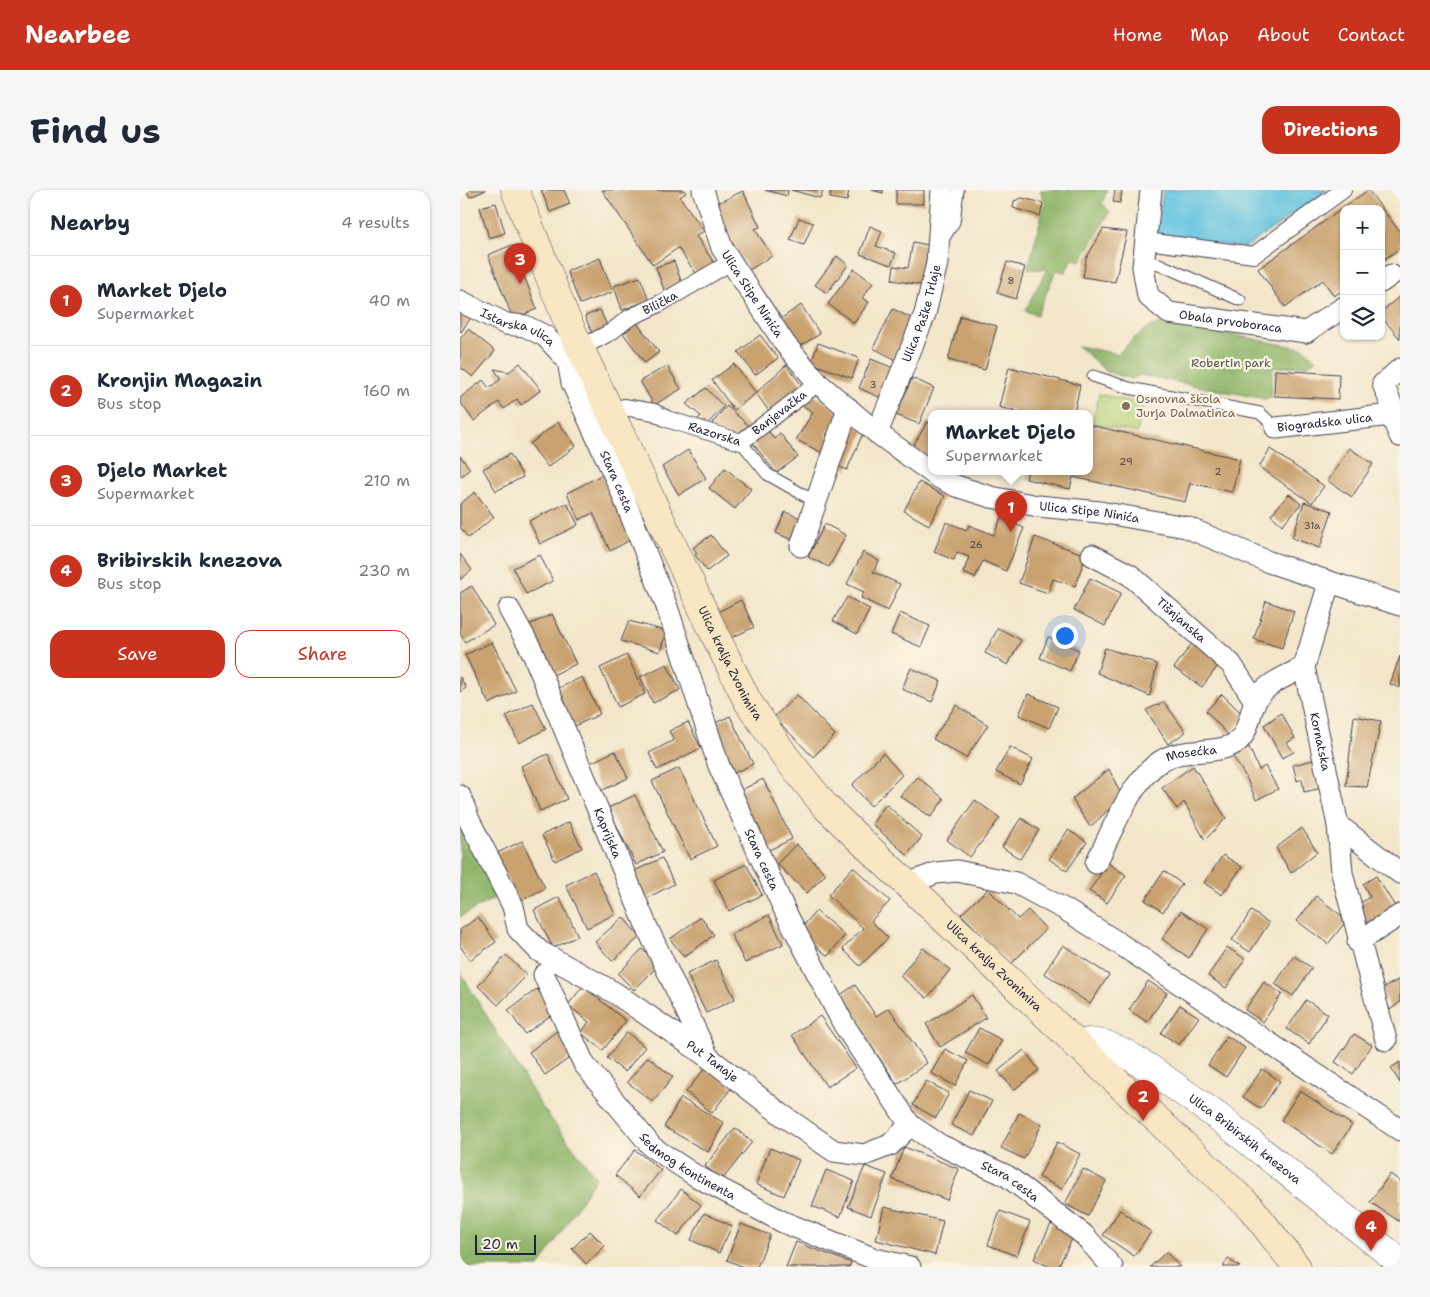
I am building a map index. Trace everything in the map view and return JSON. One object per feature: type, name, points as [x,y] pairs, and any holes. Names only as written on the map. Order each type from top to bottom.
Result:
[{"type":"main road","name":"Ulica kralja Zvonimira","points":[[515,190],[580,351],[748,702],[785,756],[825,806],[1076,1045],[1251,1208],[1297,1267]]},
{"type":"street","name":"Ulica Stipe Ninića","points":[[703,190],[722,248],[785,344],[818,383],[877,433],[928,470]]},
{"type":"street","name":"Ulica Paške Trlaje","points":[[877,433],[925,314],[937,263],[942,190]]},
{"type":"street","name":"Obala prvoboraca","points":[[1151,190],[1144,251],[1148,296],[1169,314],[1312,336],[1340,311]]},
{"type":"street","points":[[1144,251],[1254,255],[1343,190]]},
{"type":"street","name":"Bilička","points":[[580,351],[611,332],[629,318],[661,304],[731,262]]},
{"type":"street","name":"Istarska ulica","points":[[460,301],[506,324],[525,326],[580,351]]},
{"type":"street","name":"Stara cesta","points":[[580,351],[572,383],[620,488],[667,607],[724,775],[785,911],[844,1025],[910,1125],[940,1145],[1007,1176],[1084,1235],[1112,1267]]},
{"type":"street","name":"Biogradska ulica","points":[[1276,428],[1390,415],[1392,406],[1383,384],[1400,369]]},
{"type":"street","name":"Banjevačka","points":[[741,442],[818,383]]},
{"type":"street","name":"Razorska","points":[[624,407],[654,412],[741,442]]},
{"type":"street","points":[[801,546],[848,408]]},
{"type":"street","points":[[1390,415],[1400,436]]},
{"type":"street","name":"Ulica Stipe Ninića","points":[[935,475],[956,486],[991,497],[1038,506],[1100,512],[1186,527],[1268,562],[1400,605]]},
{"type":"street","name":"Tišnjanska","points":[[1092,555],[1130,575],[1231,664],[1255,702]]},
{"type":"street","name":"Kornatska","points":[[1329,583],[1304,667],[1338,825],[1342,874],[1358,942],[1386,1040]]},
{"type":"street","name":"Kaprijska","points":[[509,608],[531,649],[646,925],[708,1057]]},
{"type":"street","name":"Mosećka","points":[[1096,863],[1140,780],[1161,761],[1186,750],[1224,750],[1230,746],[1242,737],[1255,702],[1272,684],[1304,667]]},
{"type":"street","name":"Put Tanaje","points":[[460,796],[469,820],[513,906],[518,929],[539,951],[615,992],[708,1057],[782,1115],[834,1151],[864,1155],[890,1145],[910,1125]]},
{"type":"street","points":[[1338,825],[1400,873]]},
{"type":"street","points":[[907,884],[936,873],[957,871],[1016,884],[1066,910],[1117,942],[1400,1130]]},
{"type":"street","points":[[1358,942],[1400,915]]},
{"type":"street","name":"Sedmog kontinenta","points":[[544,974],[584,1064],[652,1146],[696,1176],[783,1222],[875,1259],[910,1267]]},
{"type":"street","name":"Ulica Bribirskih knezova","points":[[1076,1045],[1089,1042],[1104,1044],[1152,1070],[1221,1119],[1400,1262]]},
{"type":"lane","points":[[938,248],[954,222],[958,190]]},
{"type":"lane","points":[[1144,251],[1159,264],[1240,300]]},
{"type":"lane","name":"Biogradska ulica","points":[[1093,376],[1129,388],[1260,413],[1276,428]]},
{"type":"lane","name":"Razorska","points":[[741,442],[767,474],[816,502]]},
{"type":"green space","points":[[1040,190],[1107,190],[1102,203],[1110,212],[1081,261],[1073,259],[1065,272],[1056,270],[1037,315],[1025,311],[1047,269],[1028,269],[1045,202]]},
{"type":"green space","name":"Robertin park","points":[[1167,322],[1305,349],[1316,360],[1308,365],[1272,368],[1271,397],[1265,399],[1140,375],[1132,379],[1107,372],[1078,346],[1118,354],[1146,329]]},
{"type":"green space","points":[[1099,394],[1144,404],[1137,433],[1093,423]]},
{"type":"green space","points":[[460,809],[498,896],[460,917]]},
{"type":"green space","points":[[460,972],[542,1107],[596,1177],[539,1267],[460,1267]]},
{"type":"water","points":[[1163,190],[1327,190],[1245,248],[1156,235]]},
{"type":"building","points":[[466,190],[486,190],[470,197]]},
{"type":"building","points":[[541,190],[564,190],[570,204],[550,212]]},
{"type":"building","points":[[602,190],[684,190],[686,193],[680,197],[704,231],[696,236],[717,267],[700,279],[678,248],[653,265]]},
{"type":"building","points":[[765,190],[788,190],[787,196]]},
{"type":"building","points":[[791,190],[823,190],[820,198]]},
{"type":"building","points":[[831,190],[849,190],[847,201],[830,198]]},
{"type":"building","points":[[871,190],[883,190],[883,193]]},
{"type":"building","points":[[896,190],[924,190],[924,204],[896,204]]},
{"type":"building","points":[[1115,190],[1122,190],[1120,203],[1113,202]]},
{"type":"building","points":[[1368,190],[1379,205],[1347,205]]},
{"type":"building","points":[[743,191],[760,227],[755,229],[772,256],[749,270],[731,241],[714,205]]},
{"type":"building","points":[[1022,198],[1043,203],[1040,216],[1013,208],[1014,201]]},
{"type":"building","points":[[496,203],[505,233],[489,238],[480,207]]},
{"type":"building","points":[[1340,210],[1340,292],[1334,296],[1323,280],[1285,307],[1258,269]]},
{"type":"building","points":[[1385,212],[1400,232],[1400,248],[1385,259]]},
{"type":"building","points":[[799,218],[813,223],[804,245],[790,240]]},
{"type":"building","points":[[870,226],[882,231],[876,246],[896,253],[891,265],[860,254]]},
{"type":"building","points":[[1103,229],[1127,232],[1115,282],[1083,277],[1086,259]]},
{"type":"building","points":[[913,242],[933,246],[926,286],[892,280],[894,266],[908,268]]},
{"type":"building","points":[[512,245],[537,309],[513,319],[488,255]]},
{"type":"building","points":[[837,256],[848,265],[827,293],[815,285]]},
{"type":"building","points":[[600,258],[613,292],[580,304],[567,271]]},
{"type":"building","points":[[674,261],[683,287],[665,293],[656,267]]},
{"type":"building","points":[[1007,262],[1025,267],[1016,299],[997,293]]},
{"type":"building","points":[[854,269],[873,283],[862,298],[869,302],[854,323],[828,304]]},
{"type":"building","points":[[640,277],[649,300],[622,310],[614,286]]},
{"type":"building","points":[[1400,296],[1400,339],[1385,321],[1385,309]]},
{"type":"building","points":[[801,305],[820,334],[797,348],[779,320]]},
{"type":"building","points":[[460,309],[472,316],[461,332],[460,331]]},
{"type":"building","points":[[893,309],[917,321],[897,360],[873,348]]},
{"type":"building","points":[[600,310],[610,332],[594,338],[585,316]]},
{"type":"building","points":[[960,316],[997,326],[985,370],[948,360]]},
{"type":"building","points":[[634,319],[659,352],[645,363],[620,329]]},
{"type":"building","points":[[468,329],[495,351],[473,377],[460,367],[460,339]]},
{"type":"building","points":[[760,335],[778,358],[755,375],[738,352]]},
{"type":"building","points":[[818,343],[859,358],[852,378],[811,363]]},
{"type":"building","points":[[871,359],[896,369],[883,399],[859,388]]},
{"type":"building","points":[[520,363],[541,390],[521,405],[517,399],[504,409],[499,402],[474,421],[460,402],[460,398],[483,380],[489,388],[501,379],[494,369],[509,372]]},
{"type":"building","points":[[734,364],[756,393],[734,410],[712,380]]},
{"type":"building","points":[[786,365],[804,388],[771,414],[756,393]]},
{"type":"building","points":[[667,366],[681,389],[654,405],[640,381]]},
{"type":"building","points":[[1009,367],[1080,385],[1075,410],[1010,410],[999,407]]},
{"type":"building","points":[[1275,370],[1339,374],[1338,399],[1274,396]]},
{"type":"building","points":[[912,378],[934,388],[919,424],[896,415]]},
{"type":"building","points":[[706,388],[724,407],[705,426],[695,422],[701,416],[686,404]]},
{"type":"building","points":[[813,394],[841,414],[826,435],[832,438],[825,454],[796,440],[813,412],[802,405]]},
{"type":"building","points":[[727,406],[752,429],[740,440],[708,428]]},
{"type":"building","points":[[558,422],[576,446],[548,467],[530,444]]},
{"type":"building","points":[[848,422],[864,431],[847,470],[832,464]]},
{"type":"building","points":[[927,422],[928,422],[928,457],[912,448]]},
{"type":"building","points":[[1093,426],[1240,459],[1232,492],[1190,483],[1185,502],[1073,477],[1070,489],[1026,479],[1027,475],[1093,475]]},
{"type":"building","points":[[767,429],[774,439],[780,433],[798,457],[776,473],[751,441]]},
{"type":"building","points":[[1349,448],[1373,464],[1352,497],[1328,481]]},
{"type":"building","points":[[1270,449],[1324,486],[1312,503],[1259,467]]},
{"type":"building","points":[[688,450],[706,478],[679,495],[662,467]]},
{"type":"building","points":[[510,454],[523,477],[496,491],[483,469]]},
{"type":"building","points":[[460,456],[470,469],[460,477]]},
{"type":"building","points":[[725,468],[751,489],[735,509],[709,488]]},
{"type":"building","points":[[603,474],[632,539],[610,551],[593,513],[579,520],[567,493]]},
{"type":"building","points":[[919,482],[945,496],[929,525],[904,511]]},
{"type":"building","points":[[475,492],[494,517],[468,538],[460,527],[460,504]]},
{"type":"building","points":[[1289,494],[1301,504],[1282,525],[1271,515]]},
{"type":"building","points":[[1304,502],[1332,511],[1320,548],[1292,538]]},
{"type":"building","points":[[567,503],[578,525],[540,544],[529,521]]},
{"type":"building","points":[[785,512],[806,520],[797,542],[776,533]]},
{"type":"building","points":[[1001,518],[1024,528],[1006,571],[983,561],[975,578],[963,573],[969,557],[957,552],[954,560],[934,552],[946,522],[967,530],[969,525],[994,535]]},
{"type":"building","points":[[825,524],[846,535],[829,567],[808,557]]},
{"type":"building","points":[[711,535],[727,556],[707,571],[695,555],[697,553],[693,548]]},
{"type":"building","points":[[1035,537],[1086,555],[1075,586],[1053,579],[1048,593],[1019,583]]},
{"type":"building","points":[[863,552],[879,561],[873,572],[900,584],[888,611],[861,598],[864,592],[847,584]]},
{"type":"building","points":[[460,554],[472,570],[460,580]]},
{"type":"building","points":[[540,555],[553,581],[526,594],[513,568]]},
{"type":"building","points":[[1090,578],[1121,593],[1105,626],[1074,610]]},
{"type":"building","points":[[472,586],[494,625],[465,642],[460,633],[460,593]]},
{"type":"building","points":[[847,597],[870,609],[857,634],[833,621]]},
{"type":"building","points":[[741,600],[754,627],[727,640],[714,614]]},
{"type":"building","points":[[1266,601],[1294,611],[1282,648],[1254,639]]},
{"type":"building","points":[[900,613],[930,626],[921,647],[891,634]]},
{"type":"building","points":[[552,614],[576,664],[549,677],[525,627]]},
{"type":"building","points":[[629,621],[666,631],[660,652],[621,641]]},
{"type":"building","points":[[998,628],[1021,640],[1008,665],[985,653]]},
{"type":"building","points":[[1048,637],[1079,650],[1070,671],[1040,658]]},
{"type":"building","points":[[1195,639],[1221,662],[1202,687],[1174,668]]},
{"type":"building","points":[[492,642],[516,691],[489,704],[465,655]]},
{"type":"building","points":[[1105,648],[1157,664],[1150,696],[1097,673]]},
{"type":"building","points":[[627,655],[645,694],[618,707],[600,668]]},
{"type":"building","points":[[1400,656],[1400,688],[1390,684]]},
{"type":"building","points":[[667,664],[680,690],[653,703],[640,677]]},
{"type":"building","points":[[911,668],[941,681],[932,702],[902,689]]},
{"type":"building","points":[[460,677],[466,688],[460,692]]},
{"type":"building","points":[[582,677],[600,714],[573,727],[555,690]]},
{"type":"building","points":[[1028,694],[1058,707],[1049,728],[1019,715]]},
{"type":"building","points":[[1222,694],[1245,717],[1228,735],[1206,711]]},
{"type":"building","points":[[797,695],[835,735],[813,757],[774,717]]},
{"type":"building","points":[[1164,702],[1186,732],[1168,744],[1146,710]]},
{"type":"building","points":[[533,703],[546,729],[519,743],[506,716]]},
{"type":"building","points":[[956,705],[988,725],[966,758],[933,739]]},
{"type":"building","points":[[1281,713],[1295,738],[1287,743],[1294,752],[1282,758],[1264,725]]},
{"type":"building","points":[[730,716],[753,764],[734,773],[711,725]]},
{"type":"building","points":[[1354,716],[1381,721],[1367,787],[1346,786]]},
{"type":"building","points":[[688,722],[701,748],[657,770],[649,753],[674,740],[669,731]]},
{"type":"building","points":[[1010,747],[1033,759],[1020,784],[996,772]]},
{"type":"building","points":[[1249,747],[1259,770],[1265,766],[1278,789],[1256,800],[1246,777],[1232,755]]},
{"type":"building","points":[[615,751],[628,778],[601,791],[588,764]]},
{"type":"building","points":[[883,753],[902,775],[871,806],[852,785]]},
{"type":"building","points":[[548,754],[567,799],[540,811],[521,766]]},
{"type":"building","points":[[1317,759],[1322,788],[1304,792],[1302,779],[1297,781],[1293,765]]},
{"type":"building","points":[[1193,766],[1226,818],[1205,840],[1184,802],[1177,809],[1162,788]]},
{"type":"building","points":[[679,768],[717,846],[690,859],[652,781]]},
{"type":"building","points":[[1109,769],[1122,797],[1090,827],[1072,799]]},
{"type":"building","points":[[918,777],[944,799],[931,817],[900,796]]},
{"type":"building","points":[[763,779],[792,839],[765,852],[736,793]]},
{"type":"building","points":[[635,795],[663,852],[636,865],[608,808]]},
{"type":"building","points":[[975,800],[1000,818],[970,857],[947,840]]},
{"type":"building","points":[[886,804],[922,837],[907,855],[872,824]]},
{"type":"building","points":[[1021,818],[1039,830],[1020,859],[1002,847]]},
{"type":"building","points":[[569,822],[582,848],[555,861],[542,835]]},
{"type":"building","points":[[1302,828],[1317,852],[1291,873],[1276,848]]},
{"type":"building","points":[[1068,830],[1087,842],[1067,871],[1049,859]]},
{"type":"building","points":[[522,841],[545,888],[518,902],[495,854]]},
{"type":"building","points":[[796,844],[826,874],[807,893],[777,864]]},
{"type":"building","points":[[1223,855],[1242,867],[1222,895],[1204,883]]},
{"type":"building","points":[[662,858],[674,884],[645,899],[632,872]]},
{"type":"building","points":[[1108,863],[1126,875],[1107,903],[1089,891]]},
{"type":"building","points":[[746,864],[762,895],[729,911],[714,880]]},
{"type":"building","points":[[853,867],[890,901],[871,921],[888,938],[860,966],[843,949],[863,928],[828,895]]},
{"type":"building","points":[[594,871],[615,914],[587,928],[566,885]]},
{"type":"building","points":[[1164,871],[1182,884],[1163,912],[1145,900]]},
{"type":"building","points":[[1376,876],[1396,908],[1367,926],[1355,906],[1370,897],[1363,884]]},
{"type":"building","points":[[988,889],[1018,919],[1028,910],[1046,929],[1010,965],[961,914]]},
{"type":"building","points":[[1316,896],[1347,920],[1328,944],[1297,921]]},
{"type":"building","points":[[559,897],[578,936],[553,948],[534,910]]},
{"type":"building","points":[[816,911],[845,935],[828,956],[798,932]]},
{"type":"building","points":[[1181,911],[1208,929],[1189,958],[1162,939]]},
{"type":"building","points":[[1251,911],[1269,923],[1250,952],[1232,940]]},
{"type":"building","points":[[769,915],[783,944],[745,963],[731,934]]},
{"type":"building","points":[[478,917],[496,942],[470,960],[460,946],[460,930]]},
{"type":"building","points":[[623,917],[640,937],[612,961],[595,942]]},
{"type":"building","points":[[701,917],[714,935],[684,957],[670,939]]},
{"type":"building","points":[[1063,945],[1109,975],[1090,1004],[1044,973]]},
{"type":"building","points":[[1227,947],[1245,959],[1226,988],[1208,976]]},
{"type":"building","points":[[923,948],[950,970],[927,998],[900,976]]},
{"type":"building","points":[[642,949],[659,965],[634,990],[618,974]]},
{"type":"building","points":[[506,955],[527,975],[498,1005],[478,986]]},
{"type":"building","points":[[1294,956],[1312,968],[1293,996],[1275,984]]},
{"type":"building","points":[[716,960],[735,999],[706,1013],[687,974]]},
{"type":"building","points":[[1400,979],[1400,1002],[1390,1010],[1381,989]]},
{"type":"building","points":[[1148,981],[1167,993],[1147,1022],[1129,1010]]},
{"type":"building","points":[[1264,982],[1282,994],[1263,1022],[1245,1010]]},
{"type":"building","points":[[855,985],[876,1016],[889,1008],[927,1063],[897,1084],[859,1028],[855,1031],[833,1000]]},
{"type":"building","points":[[583,986],[626,1021],[603,1050],[581,1033],[589,1022],[568,1005]]},
{"type":"building","points":[[537,989],[554,1013],[525,1034],[508,1010]]},
{"type":"building","points":[[972,995],[986,1018],[940,1047],[926,1024]]},
{"type":"building","points":[[1306,1000],[1328,1014],[1309,1044],[1287,1029]]},
{"type":"building","points":[[1180,1005],[1199,1017],[1179,1045],[1161,1033]]},
{"type":"building","points":[[820,1016],[856,1068],[827,1087],[792,1035]]},
{"type":"building","points":[[979,1028],[1002,1040],[989,1065],[965,1053]]},
{"type":"building","points":[[557,1031],[574,1055],[545,1075],[529,1052]]},
{"type":"building","points":[[627,1032],[645,1047],[625,1072],[607,1058]]},
{"type":"building","points":[[1354,1034],[1372,1045],[1353,1074],[1335,1062]]},
{"type":"building","points":[[1227,1036],[1245,1048],[1226,1077],[1208,1065]]},
{"type":"building","points":[[945,1049],[968,1061],[955,1086],[931,1073]]},
{"type":"building","points":[[1024,1050],[1039,1070],[1014,1090],[998,1071]]},
{"type":"building","points":[[648,1057],[673,1077],[653,1102],[627,1082]]},
{"type":"building","points":[[1400,1062],[1400,1083],[1391,1068]]},
{"type":"building","points":[[706,1067],[732,1087],[712,1113],[686,1092]]},
{"type":"building","points":[[1262,1069],[1280,1081],[1261,1109],[1243,1097]]},
{"type":"building","points":[[926,1081],[949,1093],[936,1118],[913,1105]]},
{"type":"building","points":[[969,1090],[992,1101],[974,1136],[951,1125]]},
{"type":"building","points":[[1300,1091],[1352,1125],[1332,1154],[1281,1120]]},
{"type":"building","points":[[681,1098],[724,1123],[708,1152],[664,1127]]},
{"type":"building","points":[[1019,1113],[1042,1124],[1024,1159],[1001,1148]]},
{"type":"building","points":[[735,1128],[752,1142],[722,1180],[705,1166]]},
{"type":"building","points":[[1057,1142],[1080,1154],[1062,1189],[1039,1177]]},
{"type":"building","points":[[904,1147],[959,1169],[947,1200],[892,1179]]},
{"type":"building","points":[[770,1148],[799,1160],[784,1196],[756,1184]]},
{"type":"building","points":[[635,1150],[661,1170],[640,1196],[615,1175]]},
{"type":"building","points":[[865,1166],[887,1174],[871,1216],[848,1207]]},
{"type":"building","points":[[1083,1169],[1106,1181],[1088,1216],[1065,1204]]},
{"type":"building","points":[[826,1170],[854,1181],[840,1217],[812,1206]]},
{"type":"building","points":[[1390,1174],[1400,1181],[1400,1222],[1370,1202]]},
{"type":"building","points":[[681,1189],[701,1205],[678,1236],[657,1220]]},
{"type":"building","points":[[884,1207],[943,1221],[935,1255],[876,1240]]},
{"type":"building","points":[[1120,1210],[1151,1232],[1134,1256],[1103,1235]]},
{"type":"building","points":[[1000,1211],[1030,1222],[1017,1256],[988,1245]]},
{"type":"building","points":[[704,1213],[732,1226],[719,1253],[691,1240]]},
{"type":"building","points":[[741,1224],[770,1235],[757,1267],[744,1267],[727,1260]]},
{"type":"building","points":[[1051,1224],[1074,1235],[1058,1267],[1050,1267],[1034,1259]]},
{"type":"building","points":[[590,1231],[605,1246],[586,1264],[572,1249]]},
{"type":"building","points":[[796,1242],[851,1263],[849,1267],[786,1267]]},
{"type":"building","points":[[1166,1252],[1180,1267],[1150,1267]]},
{"type":"building","points":[[1228,1259],[1240,1267],[1223,1267]]},
{"type":"place","name":"Djelo Market","points":[[520,284]]},
{"type":"place","name":"Osnovna škola Jurja Dalmatinca","points":[[1126,406]]},
{"type":"place","name":"Market Djelo","points":[[1011,532]]},
{"type":"place","name":"Kronjin Magazin","points":[[1143,1121]]},
{"type":"place","name":"Bribirskih knezova","points":[[1371,1251]]}]
